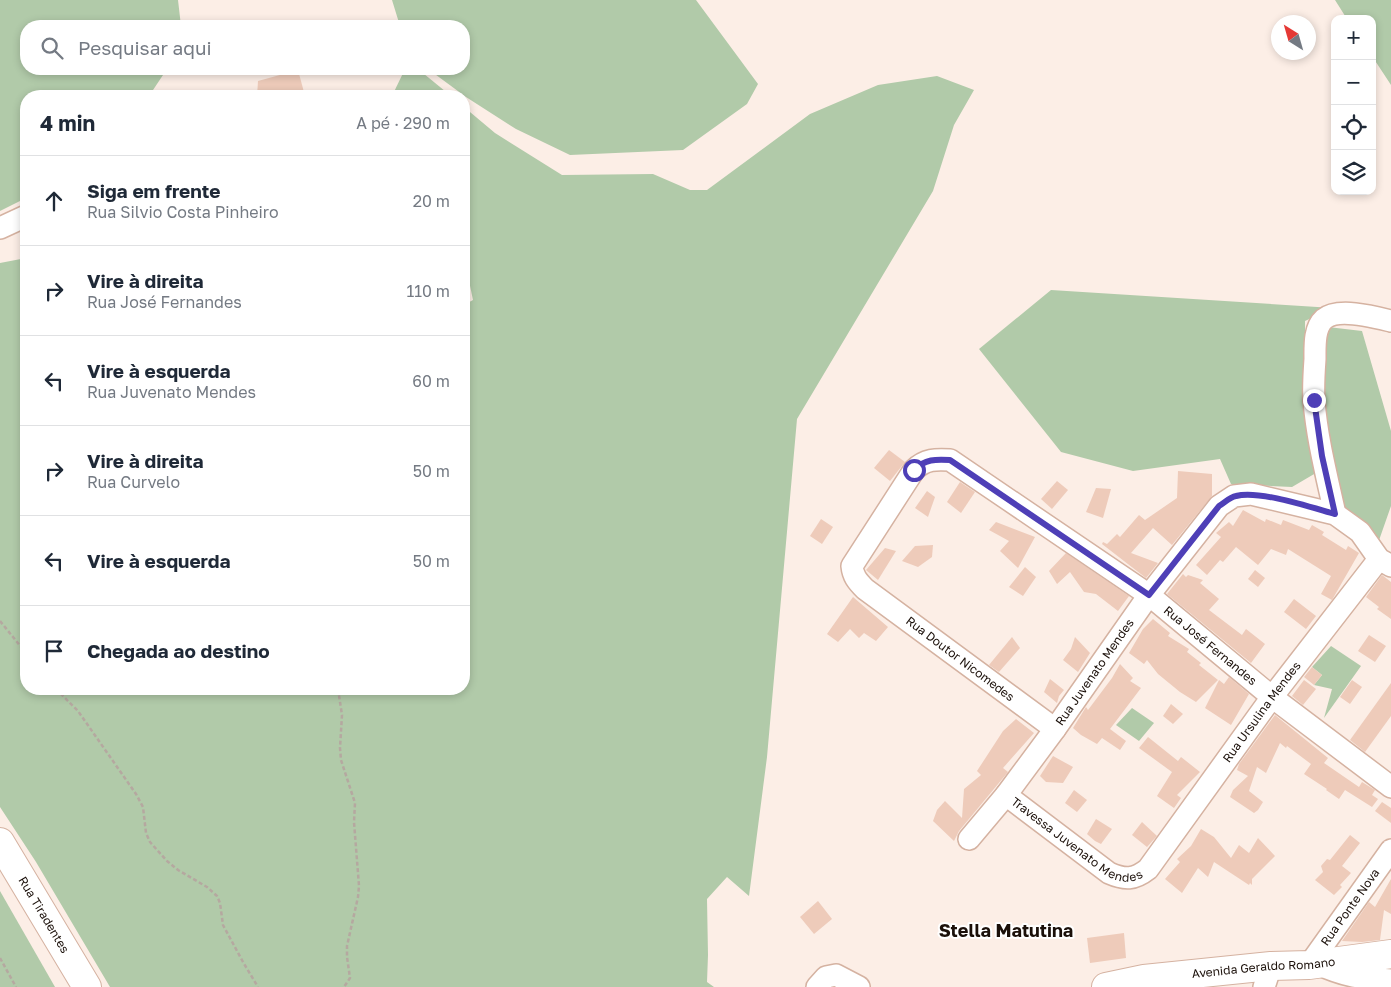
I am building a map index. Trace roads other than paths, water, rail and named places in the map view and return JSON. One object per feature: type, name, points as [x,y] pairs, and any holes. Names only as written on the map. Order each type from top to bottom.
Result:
[{"type":"main road","name":"Rua Tiradentes","points":[[2,849],[88,987]]},
{"type":"main road","name":"Avenida Geraldo Romano","points":[[1106,987],[1144,979],[1268,976],[1313,964],[1391,954]]},
{"type":"street","points":[[0,228],[20,219]]},
{"type":"street","points":[[1385,562],[1360,532],[1335,514],[1322,456],[1314,400],[1316,338],[1324,318],[1335,314],[1352,314],[1391,321]]},
{"type":"street","name":"Rua José Fernandes","points":[[864,588],[856,581],[852,566],[914,470],[920,464],[934,459],[950,460],[1149,595],[1272,697],[1391,787]]},
{"type":"street","name":"Rua Juvenato Mendes","points":[[969,839],[1006,795],[1149,595],[1219,506],[1234,496],[1251,494],[1335,514]]},
{"type":"street","name":"Rua Ursulina Mendes","points":[[1148,869],[1272,697],[1385,562]]},
{"type":"street","name":"Rua Doutor Nicomedes","points":[[864,588],[1055,729]]},
{"type":"street","name":"Travessa Juvenato Mendes","points":[[1006,795],[1109,873],[1118,877],[1133,878],[1148,869]]},
{"type":"street","name":"Rua Ponte Nova","points":[[1313,964],[1391,850]]},
{"type":"street","points":[[1313,964],[1358,978],[1391,980]]},
{"type":"street","points":[[817,987],[826,977],[836,975],[858,987]]},
{"type":"district","name":"Stella Matutina","points":[[1006,931]]}]
